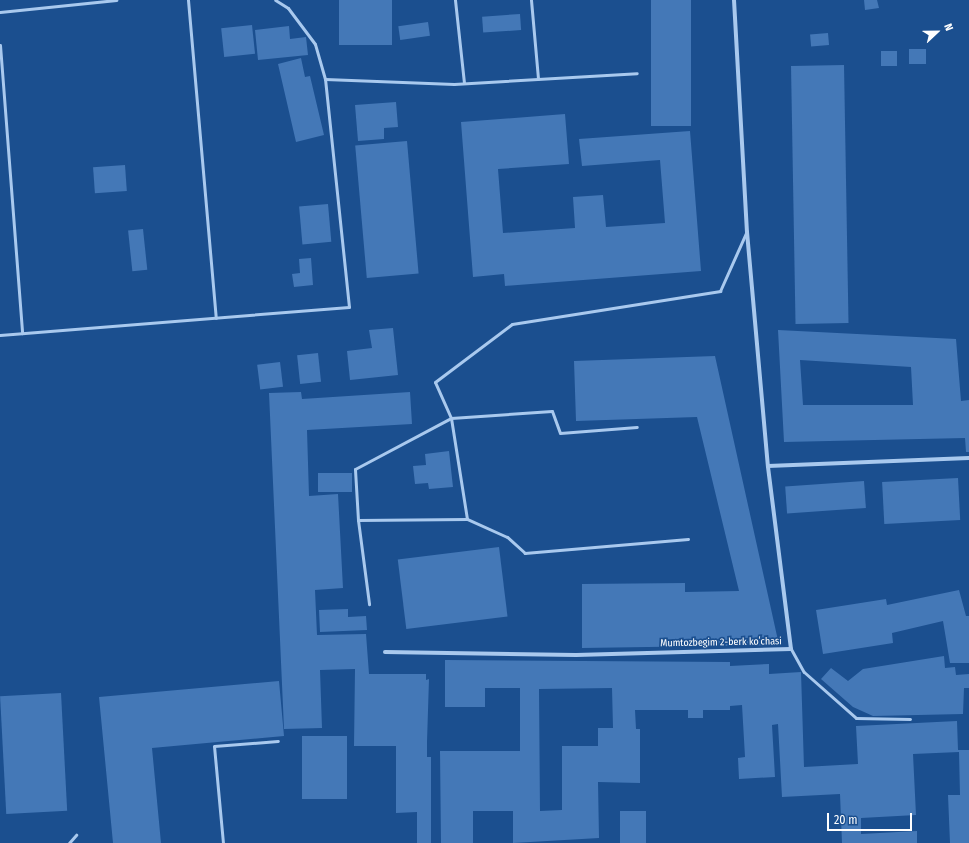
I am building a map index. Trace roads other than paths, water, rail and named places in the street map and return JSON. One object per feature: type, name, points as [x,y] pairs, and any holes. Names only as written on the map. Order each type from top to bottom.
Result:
[{"type":"street","name":"Mumtozbegim 2-berk koʻchasi","points":[[386,652],[576,654],[791,649],[768,466],[747,232],[734,0]]},
{"type":"street","points":[[768,466],[969,458]]},
{"type":"lane","points":[[0,12],[116,0]]},
{"type":"lane","points":[[188,0],[216,318]]},
{"type":"lane","points":[[0,335],[349,307],[325,79],[315,44],[288,8],[275,0]]},
{"type":"lane","points":[[455,0],[464,83]]},
{"type":"lane","points":[[531,0],[538,79]]},
{"type":"lane","points":[[0,45],[22,333]]},
{"type":"lane","points":[[325,79],[464,83],[636,74]]},
{"type":"lane","points":[[467,519],[451,418],[435,382],[512,324],[720,291],[747,232]]},
{"type":"lane","points":[[369,604],[358,520],[355,469],[451,418],[552,411],[560,433],[637,427]]},
{"type":"lane","points":[[358,520],[467,519],[507,537],[525,553],[688,539]]},
{"type":"lane","points":[[791,649],[804,672],[856,718],[910,719]]},
{"type":"lane","points":[[224,843],[214,746],[278,741]]},
{"type":"lane","points":[[70,843],[76,835]]}]
